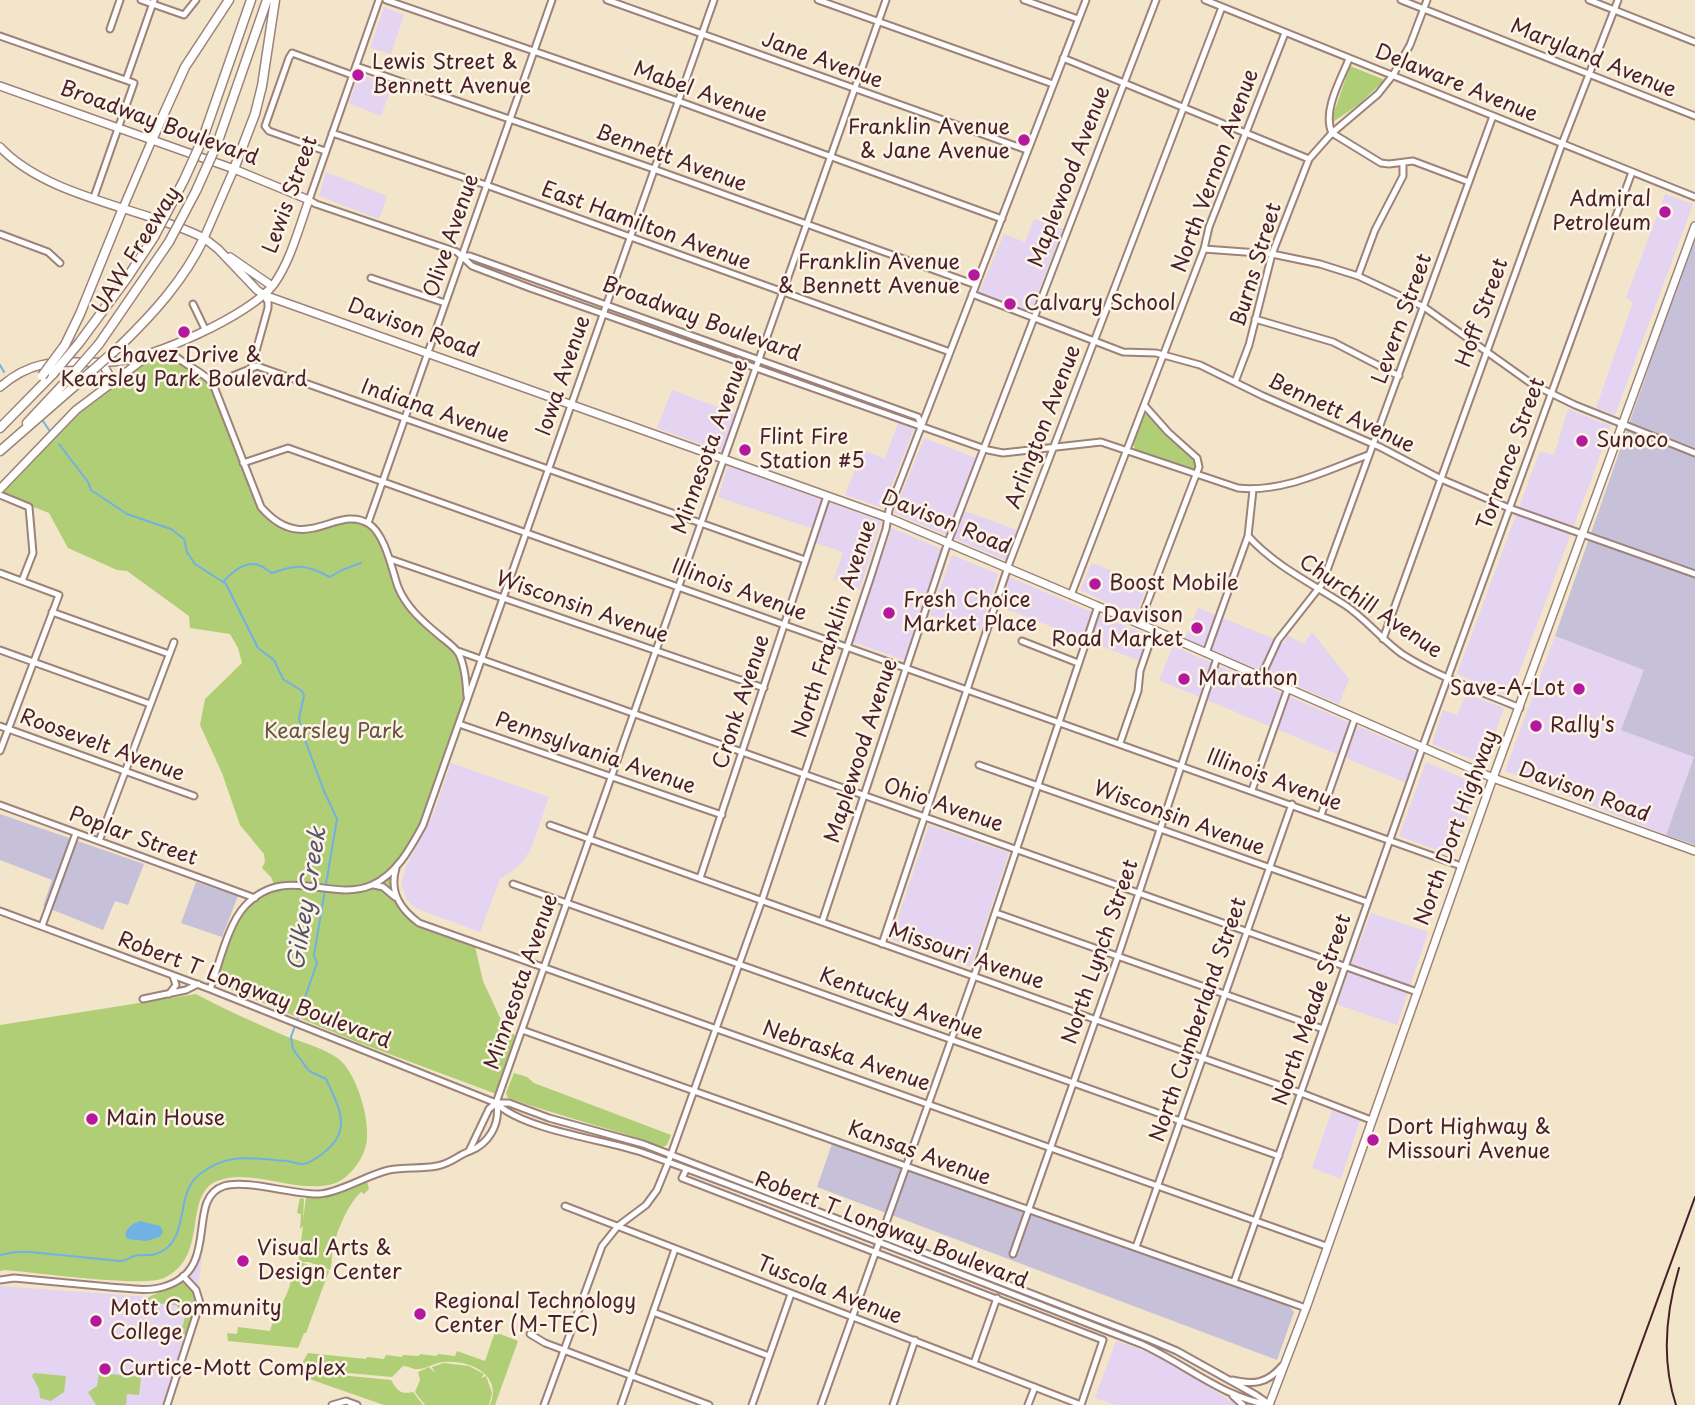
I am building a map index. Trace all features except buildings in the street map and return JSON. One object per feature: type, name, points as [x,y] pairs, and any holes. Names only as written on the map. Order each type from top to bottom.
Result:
[{"type":"highway","points":[[152,140],[186,66],[229,0]]},
{"type":"highway","name":"UAW Freeway","points":[[0,428],[79,343],[154,237],[203,138],[251,0]]},
{"type":"highway","name":"UAW Freeway","points":[[0,451],[99,344],[169,242],[217,144],[267,0]]},
{"type":"highway","points":[[234,169],[262,86],[275,0]]},
{"type":"highway","points":[[11,416],[65,345],[123,208]]},
{"type":"highway","points":[[0,451],[142,325],[176,285],[204,238]]},
{"type":"main road","name":"Broadway Boulevard","points":[[0,86],[234,169],[309,200]]},
{"type":"main road","points":[[123,208],[152,140]]},
{"type":"main road","name":"Davison Road","points":[[0,147],[35,175],[204,238],[264,295],[889,518],[1493,778],[1695,851]]},
{"type":"main road","points":[[204,238],[234,169]]},
{"type":"main road","name":"Lewis Street","points":[[149,355],[243,312],[264,295],[285,263],[309,200]]},
{"type":"main road","name":"North Dort Highway","points":[[1270,1405],[1461,866],[1695,226]]},
{"type":"main road","points":[[218,249],[272,286]]},
{"type":"main road","points":[[0,387],[26,369],[42,363],[101,362],[149,355]]},
{"type":"main road","points":[[0,489],[76,410],[107,385],[142,363],[149,355]]},
{"type":"main road","points":[[101,362],[108,373],[107,385]]},
{"type":"street","points":[[110,29],[120,0]]},
{"type":"street","points":[[141,0],[184,15],[196,0]]},
{"type":"street","name":"Lewis Street","points":[[309,200],[379,0]]},
{"type":"street","name":"Mabel Avenue","points":[[386,0],[678,101],[1002,219]]},
{"type":"street","name":"Olive Avenue","points":[[368,523],[552,0]]},
{"type":"street","name":"Jane Avenue","points":[[607,0],[1027,150]]},
{"type":"street","name":"Iowa Avenue","points":[[374,885],[397,865],[423,825],[714,0]]},
{"type":"street","points":[[818,0],[1053,84]]},
{"type":"street","name":"Minnesota Avenue","points":[[496,1103],[886,0]]},
{"type":"street","points":[[1024,0],[1078,19]]},
{"type":"street","name":"North Franklin Avenue","points":[[544,1405],[596,1256],[618,1226],[646,1205],[657,1190],[668,1163],[762,900],[889,518],[889,510],[1086,0]]},
{"type":"street","name":"Maplewood Avenue","points":[[822,922],[948,542],[1156,0]]},
{"type":"street","name":"Delaware Avenue","points":[[1205,0],[1695,197]]},
{"type":"street","name":"Maryland Avenue","points":[[1401,0],[1695,116]]},
{"type":"street","points":[[1063,58],[1309,159],[1332,133],[1378,94],[1393,75],[1410,45],[1427,0]]},
{"type":"street","points":[[1589,0],[1695,42]]},
{"type":"street","name":"Hoff Street","points":[[1383,639],[1562,144],[1618,0]]},
{"type":"street","points":[[126,80],[153,2]]},
{"type":"street","name":"Arlington Avenue","points":[[882,944],[1008,568],[1222,7]]},
{"type":"street","name":"North Vernon Avenue","points":[[1071,595],[1204,248],[1209,226],[1285,33]]},
{"type":"street","points":[[0,36],[134,83],[94,197]]},
{"type":"street","points":[[326,151],[269,131],[265,126],[292,54],[352,75]]},
{"type":"street","points":[[1349,59],[1329,118],[1332,133],[1381,163],[1413,161],[1469,182]]},
{"type":"street","name":"Bennett Avenue","points":[[356,65],[976,285]]},
{"type":"street","name":"Levern Street","points":[[1261,677],[1278,640],[1319,588],[1334,557],[1368,455],[1493,116]]},
{"type":"street","name":"East Hamilton Avenue","points":[[332,133],[950,352]]},
{"type":"street","name":"Burns Street","points":[[1235,382],[1249,345],[1272,254],[1309,159]]},
{"type":"street","points":[[1358,275],[1375,230],[1403,176],[1403,163]]},
{"type":"street","name":"Torrance Street","points":[[1422,747],[1632,172]]},
{"type":"street","name":"Broadway Boulevard","points":[[309,200],[918,417],[922,426]]},
{"type":"street","points":[[0,234],[48,252],[60,263]]},
{"type":"street","points":[[1204,248],[1272,254],[1358,275],[1424,307],[1532,384],[1695,453]]},
{"type":"street","name":"Broadway Boulevard","points":[[462,256],[472,266],[530,288],[914,425],[1003,453],[1094,442],[1127,450],[1238,488],[1253,490],[1292,483],[1368,455]]},
{"type":"street","points":[[371,278],[446,303]]},
{"type":"street","points":[[530,288],[533,279]]},
{"type":"street","name":"Bennett Avenue","points":[[972,294],[1123,352],[1163,354],[1200,365],[1263,397],[1374,444],[1441,479],[1509,508],[1695,574]]},
{"type":"street","points":[[213,384],[251,369],[268,308],[264,295]]},
{"type":"street","points":[[192,304],[205,329]]},
{"type":"street","points":[[1255,318],[1333,342],[1399,376]]},
{"type":"street","points":[[169,346],[175,356],[201,372],[213,384],[261,506],[268,515],[284,526],[313,529],[342,520],[368,523],[375,529],[390,559],[406,603],[458,651],[464,668],[467,700]]},
{"type":"street","name":"Indiana Avenue","points":[[251,369],[257,366],[805,560]]},
{"type":"street","points":[[1139,624],[1199,467],[1197,458],[1144,405]]},
{"type":"street","name":"Illinois Avenue","points":[[243,463],[288,448],[1461,866]]},
{"type":"street","points":[[1206,653],[1248,536],[1253,490]]},
{"type":"street","points":[[0,495],[29,508],[33,553],[22,581]]},
{"type":"street","name":"Cronk Avenue","points":[[700,878],[827,496]]},
{"type":"street","name":"Churchill Avenue","points":[[1248,536],[1260,550],[1281,566],[1351,609],[1383,639],[1420,665],[1520,708]]},
{"type":"street","name":"Wisconsin Avenue","points":[[390,559],[764,688]]},
{"type":"street","points":[[0,573],[59,594],[0,751]]},
{"type":"street","points":[[821,1405],[930,1104],[1098,606]]},
{"type":"street","points":[[52,612],[169,654]]},
{"type":"street","points":[[1120,743],[1138,691],[1140,671],[1154,630]]},
{"type":"street","points":[[1022,641],[1078,663]]},
{"type":"street","points":[[99,841],[174,642]]},
{"type":"street","points":[[0,650],[150,704]]},
{"type":"street","name":"Ohio Avenue","points":[[458,651],[1416,992]]},
{"type":"street","name":"North Lynch Street","points":[[1013,1254],[1118,956],[1217,658]]},
{"type":"street","points":[[1252,790],[1288,688]]},
{"type":"street","points":[[1321,815],[1355,718]]},
{"type":"street","name":"Pennsylvania Avenue","points":[[458,724],[722,815]]},
{"type":"street","name":"Roosevelt Avenue","points":[[0,726],[194,796]]},
{"type":"street","name":"North Meade Street","points":[[1234,1282],[1422,747]]},
{"type":"street","name":"Wisconsin Avenue","points":[[979,765],[1367,902]]},
{"type":"street","name":"North Cumberland Street","points":[[1136,1247],[1292,804]]},
{"type":"street","name":"Poplar Street","points":[[0,805],[255,898]]},
{"type":"street","name":"Missouri Avenue","points":[[550,825],[1371,1120]]},
{"type":"street","points":[[42,926],[76,833]]},
{"type":"street","points":[[397,865],[393,880],[397,899]]},
{"type":"street","name":"Kentucky Avenue","points":[[513,884],[1279,1156]]},
{"type":"street","points":[[210,989],[238,915],[255,898],[275,887],[297,885],[359,890],[374,885]]},
{"type":"street","name":"Nebraska Avenue","points":[[374,885],[383,887],[397,899],[409,916],[419,923],[1326,1246]]},
{"type":"street","name":"Robert T Longway Boulevard","points":[[0,911],[198,984],[496,1103],[505,1111],[618,1145],[1134,1334],[1177,1351],[1270,1405]]},
{"type":"street","points":[[996,913],[1323,1029]]},
{"type":"street","points":[[169,995],[176,985],[171,974]]},
{"type":"street","points":[[143,999],[169,995],[198,984]]},
{"type":"street","name":"Kansas Avenue","points":[[522,1030],[1306,1308]]},
{"type":"street","points":[[469,1151],[489,1109],[496,1103]]},
{"type":"street","points":[[0,1280],[14,1278],[148,1289],[170,1285],[192,1265],[200,1249],[206,1201],[220,1187],[237,1185],[325,1193],[386,1170],[447,1164],[469,1151],[478,1149],[489,1136],[498,1115],[496,1103]]},
{"type":"street","name":"Robert T Longway Boulevard","points":[[496,1103],[509,1103],[671,1155],[1167,1355],[1228,1391],[1251,1402],[1270,1405]]},
{"type":"street","points":[[686,1170],[682,1178],[1102,1340],[1081,1405]]},
{"type":"street","name":"Tuscola Avenue","points":[[565,1206],[1081,1405]]},
{"type":"street","points":[[621,1405],[675,1249]]},
{"type":"street","points":[[167,1405],[200,1303],[196,1290],[183,1276]]},
{"type":"street","points":[[752,1405],[791,1294]]},
{"type":"street","points":[[974,1363],[997,1298]]},
{"type":"street","points":[[653,1312],[769,1356]]},
{"type":"street","points":[[530,1334],[545,1343],[709,1405]]},
{"type":"street","points":[[1134,1334],[1137,1343]]},
{"type":"street","points":[[894,1405],[915,1340]]},
{"type":"street","points":[[1215,1374],[1255,1384],[1270,1378],[1285,1361]]},
{"type":"street","points":[[1028,1405],[1035,1387]]},
{"type":"street","points":[[1228,1391],[1243,1405]]},
{"type":"street","points":[[333,1404],[346,1401],[356,1405]]},
{"type":"shaded area","points":[[384,7],[404,15],[391,54],[370,48]]},
{"type":"shaded area","points":[[362,75],[392,86],[381,116],[349,103],[357,79]]},
{"type":"shaded area","points":[[326,172],[387,196],[379,219],[319,196]]},
{"type":"shaded area","points":[[1665,194],[1693,204],[1615,415],[1596,408],[1633,302],[1626,298]]},
{"type":"shaded area","points":[[1034,219],[1063,229],[1030,312],[979,293],[1004,234],[1025,242]]},
{"type":"shaded area","points":[[1695,235],[1695,845],[1666,835],[1694,757],[1621,730],[1644,670],[1555,636]]},
{"type":"shaded area","points":[[672,390],[736,414],[723,452],[657,428]]},
{"type":"shaded area","points":[[1568,409],[1611,426],[1510,697],[1457,674],[1540,451],[1554,455]]},
{"type":"shaded area","points":[[898,423],[914,429],[883,508],[845,495],[863,450],[885,459]]},
{"type":"shaded area","points":[[924,438],[976,458],[956,508],[1017,530],[1007,561],[894,513]]},
{"type":"shaded area","points":[[728,466],[881,521],[860,589],[834,579],[843,552],[816,543],[820,531],[718,497]]},
{"type":"shaded area","points":[[892,528],[941,549],[904,660],[853,642]]},
{"type":"shaded area","points":[[952,555],[998,574],[981,630],[930,615]]},
{"type":"shaded area","points":[[1092,563],[1148,585],[1135,615],[1080,590]]},
{"type":"shaded area","points":[[1009,577],[1149,636],[1140,661],[1001,607]]},
{"type":"shaded area","points":[[1198,608],[1284,643],[1287,635],[1304,644],[1312,632],[1349,679],[1339,704],[1185,638]]},
{"type":"shaded area","points":[[1555,636],[1644,670],[1694,757],[1666,835],[1505,771]]},
{"type":"shaded area","points":[[1173,646],[1417,752],[1406,783],[1159,680]]},
{"type":"shaded area","points":[[1466,694],[1504,708],[1484,764],[1432,744],[1443,710],[1457,715]]},
{"type":"shaded area","points":[[1426,762],[1479,785],[1453,856],[1399,836]]},
{"type":"shaded area","points":[[451,763],[549,797],[531,849],[520,865],[500,879],[480,932],[415,908],[407,900],[401,883],[406,867],[435,810]]},
{"type":"shaded area","points":[[0,814],[144,864],[128,905],[115,901],[103,930],[43,906],[52,880],[0,860]]},
{"type":"shaded area","points":[[929,825],[1009,853],[971,967],[891,939]]},
{"type":"shaded area","points":[[196,882],[238,896],[222,937],[181,923]]},
{"type":"shaded area","points":[[1371,913],[1428,932],[1397,1025],[1336,1004]]},
{"type":"shaded area","points":[[1332,1110],[1360,1120],[1341,1179],[1312,1168]]},
{"type":"shaded area","points":[[832,1144],[1289,1306],[1294,1312],[1277,1360],[817,1187]]},
{"type":"shaded area","name":"Mott Community College","points":[[203,1247],[196,1306],[165,1405],[0,1405],[0,1286],[150,1297],[163,1294],[195,1268]]},
{"type":"shaded area","points":[[1116,1341],[1159,1356],[1237,1405],[1116,1405],[1095,1398]]},
{"type":"green space","points":[[1350,66],[1385,80],[1358,105],[1333,122],[1331,121]]},
{"type":"green space","name":"Kearsley Park","points":[[149,355],[175,356],[209,379],[261,506],[268,515],[297,529],[351,519],[375,529],[406,603],[458,651],[467,700],[423,825],[397,865],[393,880],[397,899],[419,923],[474,942],[483,981],[501,1020],[519,1040],[499,1095],[357,1042],[212,982],[238,915],[255,898],[275,887],[271,877],[262,868],[265,862],[264,854],[240,825],[222,773],[200,725],[205,699],[242,663],[238,648],[230,634],[190,628],[189,616],[127,571],[117,570],[68,548],[49,513],[0,494],[0,489],[76,410]]},
{"type":"green space","points":[[1147,413],[1193,458],[1196,468],[1191,469],[1135,450],[1133,443]]},
{"type":"green space","points":[[196,994],[341,1061],[357,1086],[366,1120],[366,1146],[356,1166],[339,1181],[319,1186],[244,1177],[217,1181],[207,1189],[200,1200],[187,1256],[178,1268],[164,1278],[135,1281],[0,1271],[0,1025]]},
{"type":"green space","points":[[514,1073],[671,1135],[667,1145],[662,1147],[508,1098],[506,1093]]},
{"type":"green space","points":[[367,1181],[369,1189],[364,1194],[361,1192],[344,1218],[333,1248],[330,1270],[309,1262],[300,1262],[329,1271],[298,1348],[228,1341],[227,1333],[237,1334],[238,1327],[270,1331],[291,1280],[296,1280],[303,1226],[300,1229],[301,1214],[297,1213],[300,1198],[304,1199],[303,1220],[306,1197],[323,1197]]},
{"type":"green space","points":[[182,1283],[191,1290],[196,1302],[186,1336],[180,1329],[184,1316],[176,1305],[142,1302],[156,1293]]},
{"type":"green space","points":[[495,1332],[518,1341],[495,1405],[490,1405],[493,1394],[488,1378],[474,1367],[455,1362],[441,1362],[416,1369],[403,1366],[392,1377],[304,1369],[301,1365],[308,1353],[384,1359],[386,1355],[455,1356],[457,1351],[485,1361]]},
{"type":"green space","points":[[444,1363],[469,1366],[484,1374],[481,1378],[486,1376],[492,1393],[489,1405],[425,1405],[415,1392],[420,1380],[418,1372],[429,1367],[435,1373],[432,1367]]},
{"type":"green space","points":[[298,1371],[391,1380],[399,1391],[413,1392],[423,1405],[384,1405],[298,1375]]},
{"type":"green space","points":[[34,1373],[66,1376],[64,1392],[51,1401],[40,1398],[39,1389],[32,1376]]},
{"type":"green space","points":[[99,1373],[141,1377],[139,1395],[127,1394],[126,1405],[96,1405],[88,1392],[97,1386]]},
{"type":"water","points":[[140,1221],[160,1226],[163,1232],[160,1237],[146,1241],[127,1239],[127,1229]]},
{"type":"waterway","name":"Gilkey Creek","points":[[0,365],[4,372]]},
{"type":"waterway","name":"Gilkey Creek","points":[[43,421],[49,430]]},
{"type":"waterway","name":"Gilkey Creek","points":[[0,1255],[30,1252],[120,1261],[137,1255],[156,1254],[167,1248],[174,1239],[187,1193],[200,1174],[232,1159],[306,1163],[332,1145],[341,1128],[336,1100],[326,1079],[309,1071],[293,1049],[291,1037],[317,963],[314,955],[337,819],[302,732],[299,718],[304,696],[302,691],[283,679],[274,660],[258,648],[226,584],[195,564],[187,552],[184,539],[171,529],[127,514],[91,490],[88,482],[59,444]]},
{"type":"waterway","points":[[223,582],[235,571],[250,564],[261,566],[272,573],[295,567],[307,568],[330,577],[361,563]]},
{"type":"railway","points":[[1619,1405],[1695,1197]]},
{"type":"railway","points":[[1676,1405],[1668,1371],[1667,1336],[1679,1268]]},
{"type":"place","name":"Lewis Street & Bennett Avenue","points":[[358,75]]},
{"type":"place","name":"Franklin Avenue & Jane Avenue","points":[[1024,140]]},
{"type":"place","name":"Admiral Petroleum","points":[[1665,212]]},
{"type":"place","name":"Franklin Avenue & Bennett Avenue","points":[[974,275]]},
{"type":"place","name":"Calvary School","points":[[1010,304]]},
{"type":"place","name":"Chavez Drive & Kearsley Park Boulevard","points":[[184,332]]},
{"type":"place","name":"Sunoco","points":[[1582,441]]},
{"type":"place","name":"Flint Fire Station #5","points":[[745,450]]},
{"type":"place","name":"Boost Mobile","points":[[1095,584]]},
{"type":"place","name":"Fresh Choice Market Place","points":[[889,613]]},
{"type":"place","name":"Davison Road Market","points":[[1197,628]]},
{"type":"place","name":"Marathon","points":[[1184,679]]},
{"type":"place","name":"Save-A-Lot","points":[[1579,689]]},
{"type":"place","name":"Rally's","points":[[1536,726]]},
{"type":"place","name":"Main House","points":[[92,1119]]},
{"type":"place","name":"Dort Highway & Missouri Avenue","points":[[1373,1140]]},
{"type":"place","name":"Visual Arts & Design Center","points":[[243,1261]]},
{"type":"place","name":"Regional Technology Center (M-TEC)","points":[[420,1314]]},
{"type":"place","name":"Mott Community College","points":[[96,1321]]},
{"type":"place","name":"Curtice-Mott Complex","points":[[105,1369]]}]
